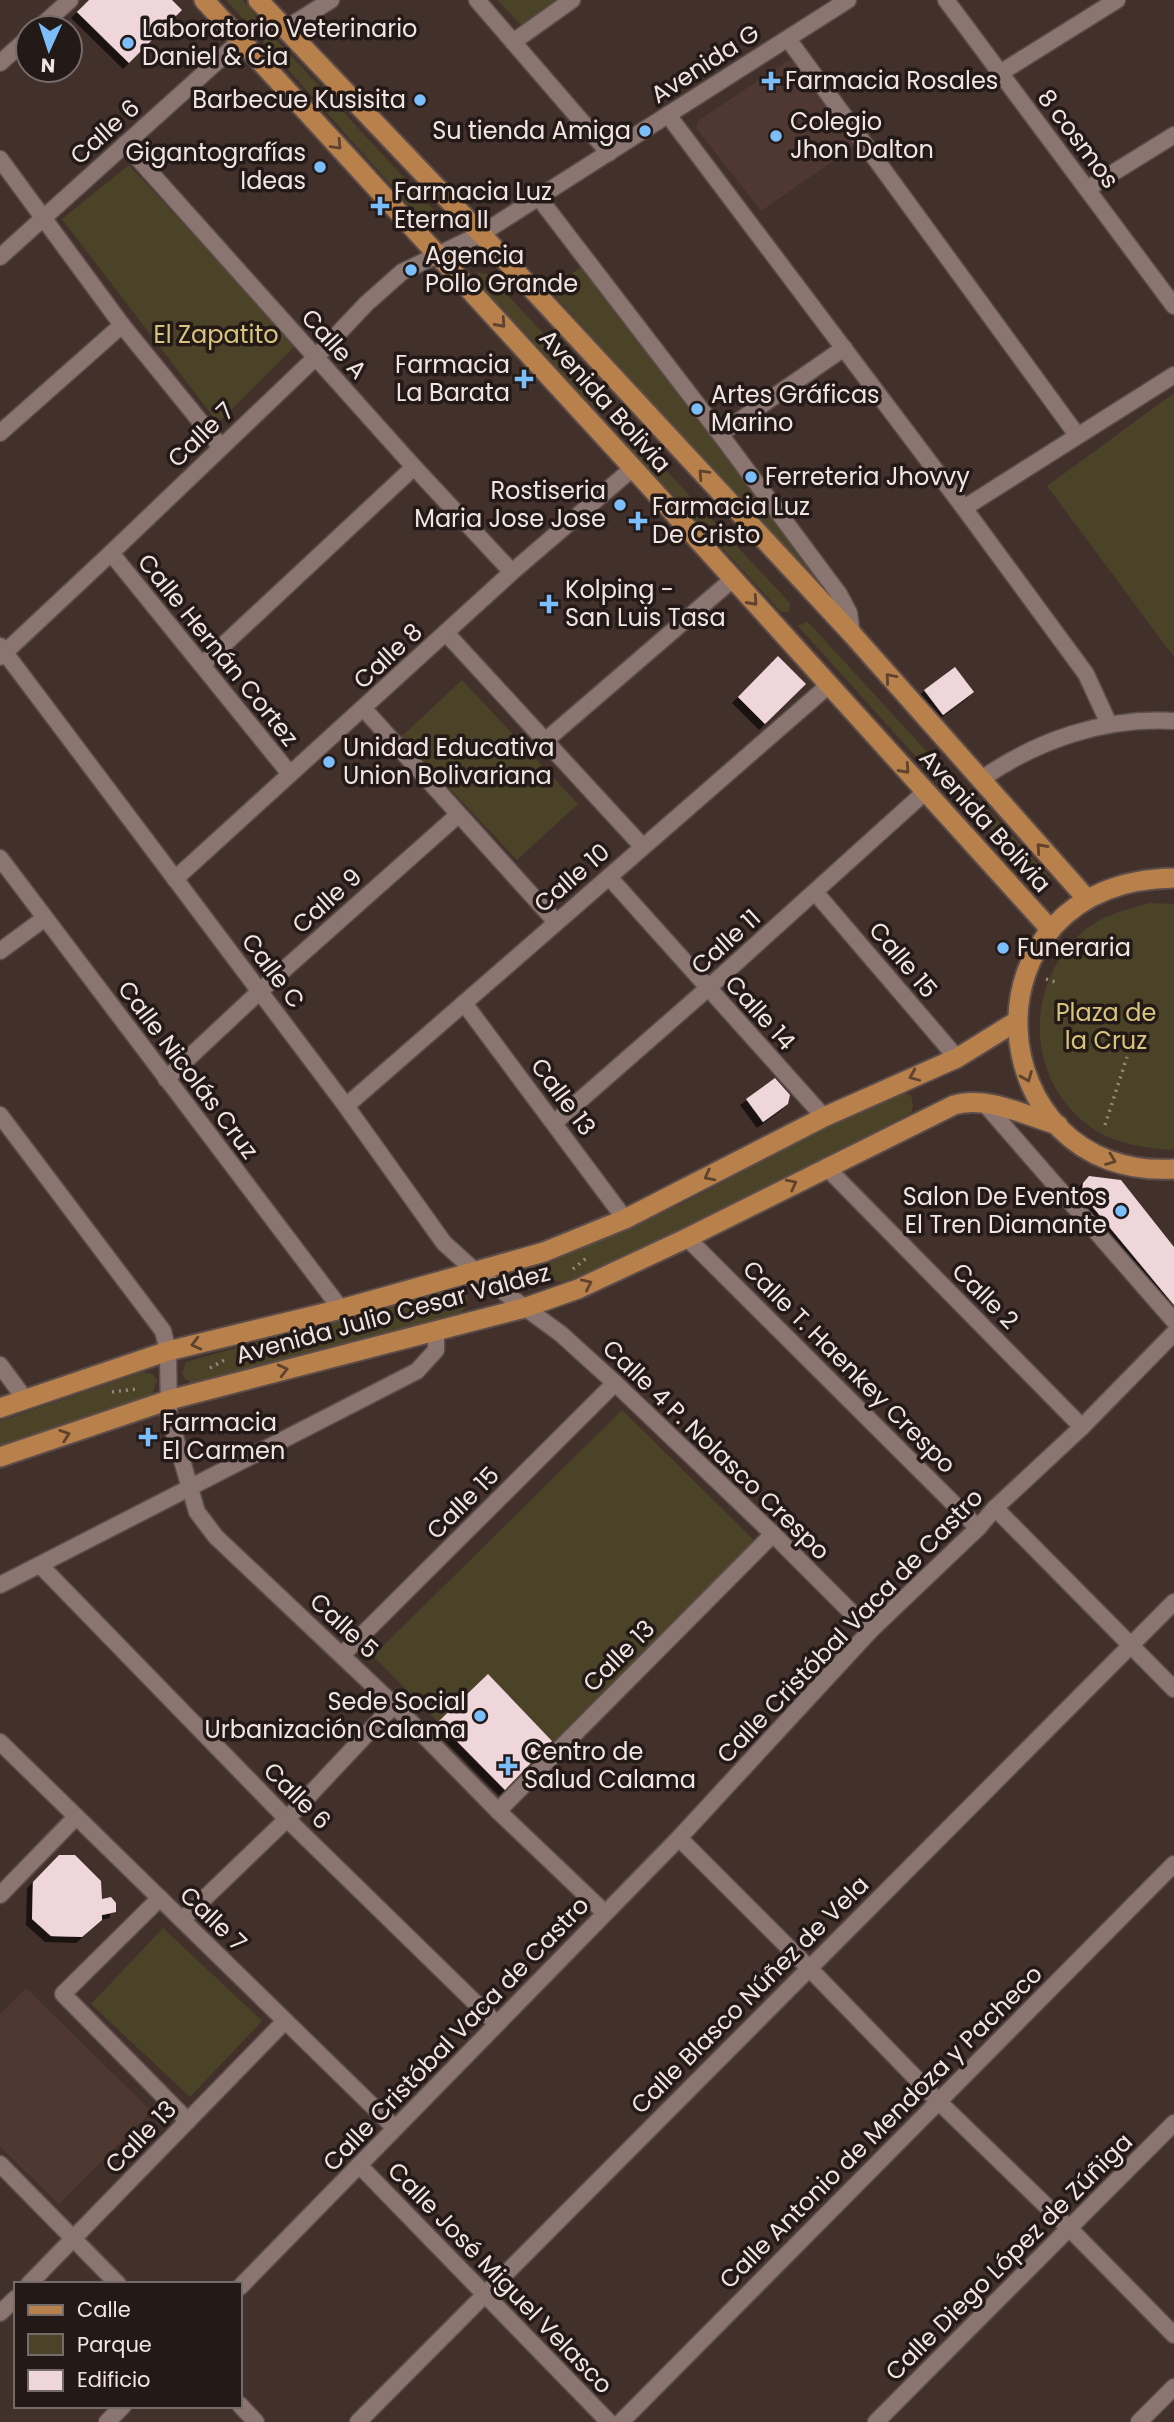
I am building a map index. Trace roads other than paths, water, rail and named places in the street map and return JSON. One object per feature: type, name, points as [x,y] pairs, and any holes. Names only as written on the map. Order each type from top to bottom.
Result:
[{"type":"main road","name":"Avenida Bolivia","points":[[204,0],[1051,930]]},
{"type":"main road","name":"Avenida Bolivia","points":[[258,0],[481,234],[852,634],[1087,899]]},
{"type":"main road","points":[[1174,878],[1126,882],[1087,899],[1051,930],[1026,972],[1019,997],[1017,1021],[1023,1066],[1037,1098],[1058,1125],[1094,1153],[1115,1162],[1138,1168],[1174,1169]]},
{"type":"main road","name":"Avenida Julio Cesar Valdez","points":[[0,1408],[168,1350],[341,1309],[544,1252],[625,1219],[824,1117],[957,1058],[1017,1021]]},
{"type":"main road","name":"Avenida Julio Cesar Valdez","points":[[0,1457],[169,1400],[524,1308],[578,1289],[687,1238],[954,1105],[964,1102],[984,1103],[1058,1125]]},
{"type":"street","points":[[54,14],[70,0]]},
{"type":"street","points":[[285,29],[331,0]]},
{"type":"street","points":[[477,0],[609,153]]},
{"type":"street","points":[[513,42],[572,0]]},
{"type":"street","name":"Avenida G","points":[[439,255],[481,234],[539,198],[848,0]]},
{"type":"street","name":"8 cosmos","points":[[947,0],[1173,302]]},
{"type":"street","points":[[1000,73],[1117,0]]},
{"type":"street","points":[[788,38],[1077,435]]},
{"type":"street","name":"Calle 6","points":[[0,257],[241,40]]},
{"type":"street","points":[[0,63],[14,50]]},
{"type":"street","points":[[668,115],[1086,674],[1109,724]]},
{"type":"street","points":[[1087,189],[1174,135]]},
{"type":"street","name":"Calle A","points":[[125,145],[414,467],[512,572]]},
{"type":"street","points":[[0,159],[122,325],[221,447]]},
{"type":"street","points":[[539,198],[839,594],[849,613],[852,634]]},
{"type":"street","name":"Calle 7","points":[[2,652],[111,553],[316,357],[366,304],[402,272],[439,255]]},
{"type":"street","points":[[0,433],[122,325]]},
{"type":"street","points":[[720,435],[844,348]]},
{"type":"street","points":[[964,509],[1174,375]]},
{"type":"street","points":[[202,666],[414,467]]},
{"type":"street","name":"Calle 8","points":[[175,879],[512,572],[633,468]]},
{"type":"street","name":"Calle Hernán Cortez","points":[[111,553],[290,775]]},
{"type":"street","points":[[545,741],[733,579]]},
{"type":"street","points":[[446,634],[643,847]]},
{"type":"street","name":"Calle C","points":[[2,652],[260,991],[444,1243],[475,1271],[524,1308]]},
{"type":"street","name":"Calle 10","points":[[346,1106],[828,685]]},
{"type":"street","points":[[364,709],[556,922]]},
{"type":"street","points":[[980,780],[1005,762],[1038,745],[1073,733],[1109,724],[1174,720]]},
{"type":"street","name":"Calle 11","points":[[554,1123],[925,792]]},
{"type":"street","name":"Calle 9","points":[[166,1079],[260,991],[458,815]]},
{"type":"street","name":"Calle Nicolás Cruz","points":[[0,859],[341,1309]]},
{"type":"street","name":"Calle 14","points":[[608,877],[824,1117]]},
{"type":"street","name":"Calle 15","points":[[815,892],[957,1058]]},
{"type":"street","points":[[0,951],[45,918]]},
{"type":"street","name":"Calle 13","points":[[464,1003],[625,1219]]},
{"type":"street","points":[[984,1103],[1174,1321]]},
{"type":"street","points":[[0,1115],[163,1331],[168,1350]]},
{"type":"street","name":"Calle 2","points":[[826,1167],[1082,1427]]},
{"type":"street","name":"Calle T. Haenkey Crespo","points":[[687,1238],[978,1528]]},
{"type":"street","name":"Calle 4 P. Nolasco Crespo","points":[[524,1308],[561,1334],[615,1383],[773,1534],[870,1632]]},
{"type":"street","points":[[0,1585],[417,1371],[436,1350],[436,1331]]},
{"type":"street","name":"Calle Cristóbal Vaca de Castro","points":[[242,2285],[679,1838],[870,1632],[978,1528],[995,1508],[1082,1427],[1174,1333]]},
{"type":"street","name":"Calle 5","points":[[168,1350],[169,1416],[188,1489],[197,1512],[216,1537],[394,1705],[498,1811],[605,1913]]},
{"type":"street","points":[[0,1365],[25,1399]]},
{"type":"street","name":"Calle 15","points":[[342,1656],[615,1383]]},
{"type":"street","points":[[995,1508],[1174,1689]]},
{"type":"street","name":"Calle 13","points":[[498,1811],[773,1534]]},
{"type":"street","name":"Calle 6","points":[[40,1565],[287,1819],[497,2024]]},
{"type":"street","name":"Calle Blasco Núñez de Vela","points":[[358,2422],[1174,1602]]},
{"type":"street","points":[[182,1920],[287,1819],[394,1705]]},
{"type":"street","name":"Calle 7","points":[[0,1742],[395,2128]]},
{"type":"street","points":[[0,1895],[76,1816]]},
{"type":"street","points":[[679,1838],[1174,2335]]},
{"type":"street","name":"Calle Antonio de Mendoza y Pacheco","points":[[621,2422],[1174,1864]]},
{"type":"street","points":[[160,1898],[63,1994],[188,2120]]},
{"type":"street","name":"Calle 13","points":[[31,2282],[285,2021]]},
{"type":"street","name":"Calle Diego López de Zúñiga","points":[[876,2422],[1174,2123]]},
{"type":"street","points":[[0,2164],[116,2282]]},
{"type":"street","name":"Calle José Miguel Velasco","points":[[359,2165],[609,2422]]},
{"type":"street","points":[[0,2314],[14,2300]]},
{"type":"street","points":[[1139,2422],[1174,2387]]},
{"type":"street","points":[[242,2407],[256,2422]]},
{"type":"street","points":[[107,2422],[120,2408]]},
{"type":"place","name":"Laboratorio Veterinario Daniel & Cia","points":[[128,43]]},
{"type":"place","name":"Farmacia Rosales","points":[[771,81]]},
{"type":"place","name":"Barbecue Kusisita","points":[[420,100]]},
{"type":"place","name":"Su tienda Amiga","points":[[645,131]]},
{"type":"place","name":"Colegio Jhon Dalton","points":[[776,136]]},
{"type":"place","name":"Gigantografías Ideas","points":[[320,167]]},
{"type":"place","name":"Farmacia Luz Eterna II","points":[[380,206]]},
{"type":"place","name":"Agencia Pollo Grande","points":[[411,270]]},
{"type":"place","name":"Farmacia La Barata","points":[[524,379]]},
{"type":"place","name":"Artes Gráficas Marino","points":[[697,409]]},
{"type":"place","name":"Ferreteria Jhovvy","points":[[751,477]]},
{"type":"place","name":"Rostiseria Maria Jose Jose","points":[[620,505]]},
{"type":"place","name":"Farmacia Luz De Cristo","points":[[638,521]]},
{"type":"place","name":"Kolping - San Luis Tasa","points":[[549,604]]},
{"type":"place","name":"Unidad Educativa Union Bolivariana","points":[[329,762]]},
{"type":"place","name":"Funeraria","points":[[1003,948]]},
{"type":"place","name":"Salon De Eventos El Tren Diamante","points":[[1121,1211]]},
{"type":"place","name":"Farmacia El Carmen","points":[[148,1437]]},
{"type":"place","name":"Sede Social Urbanización Calama","points":[[480,1716]]},
{"type":"place","name":"Centro de Salud Calama","points":[[508,1766]]},
{"type":"park label","name":"El Zapatito","points":[[216,335]]},
{"type":"park label","name":"Plaza de la Cruz","points":[[1106,1027]]}]
